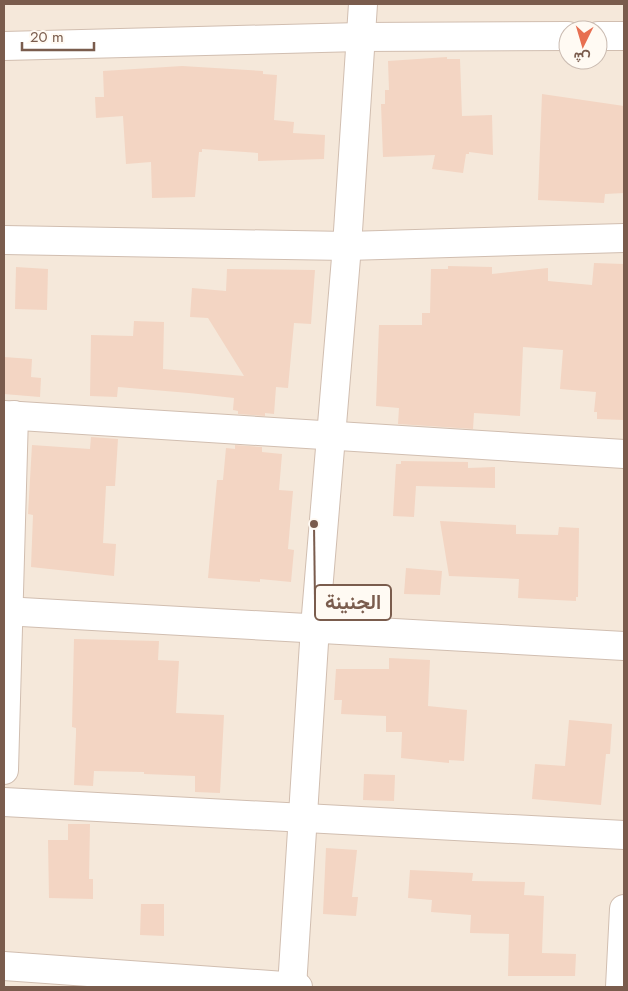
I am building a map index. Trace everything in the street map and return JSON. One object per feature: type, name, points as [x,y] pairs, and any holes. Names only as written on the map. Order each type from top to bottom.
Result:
[{"type":"street","points":[[292,987],[305,818],[315,627],[347,246],[363,4]]},
{"type":"street","points":[[4,46],[360,37],[558,36]]},
{"type":"street","points":[[608,36],[624,36]]},
{"type":"street","points":[[4,240],[347,246],[624,238]]},
{"type":"street","points":[[4,770],[9,415],[624,454]]},
{"type":"street","points":[[6,612],[315,627],[624,646]]},
{"type":"street","points":[[4,802],[624,835]]},
{"type":"street","points":[[620,987],[624,909]]},
{"type":"street","points":[[4,966],[298,987]]},
{"type":"shaded area","points":[[4,4],[624,4],[624,987],[4,987]]},
{"type":"building","points":[[447,57],[447,59],[460,59],[462,116],[492,115],[493,155],[469,152],[469,154],[466,154],[463,173],[432,169],[435,155],[383,157],[381,104],[385,104],[385,90],[389,90],[388,61]]},
{"type":"building","points":[[182,66],[263,71],[263,74],[277,75],[274,120],[294,122],[293,133],[325,135],[324,159],[258,161],[258,153],[202,149],[202,152],[199,152],[195,197],[152,198],[151,162],[126,164],[123,116],[96,118],[95,97],[104,97],[103,71]]},
{"type":"building","points":[[542,94],[624,106],[624,193],[605,194],[604,203],[538,200]]},
{"type":"building","points":[[594,263],[624,264],[624,420],[597,419],[597,412],[594,412],[596,392],[560,389],[563,350],[523,347],[520,416],[474,413],[473,429],[398,424],[399,408],[376,406],[379,325],[422,325],[422,313],[430,313],[431,269],[448,269],[448,266],[492,267],[492,274],[548,268],[548,281],[592,285]]},
{"type":"building","points":[[16,267],[48,269],[47,310],[15,309]]},
{"type":"building","points":[[227,269],[315,270],[311,324],[294,323],[288,388],[276,387],[274,414],[265,413],[265,416],[238,414],[238,411],[233,410],[234,398],[189,393],[118,387],[117,397],[90,396],[91,335],[133,336],[134,321],[164,322],[163,369],[244,376],[208,318],[190,317],[192,288],[226,291]]},
{"type":"building","points":[[4,357],[32,359],[31,377],[41,378],[40,397],[4,394]]},
{"type":"building","points":[[91,437],[118,439],[115,486],[106,486],[103,543],[116,544],[114,576],[31,567],[33,515],[28,514],[32,445],[90,449]]},
{"type":"building","points":[[235,445],[262,447],[262,452],[282,454],[279,490],[293,491],[288,549],[294,550],[291,582],[260,579],[260,582],[208,578],[217,480],[223,480],[226,448],[235,449]]},
{"type":"building","points":[[401,461],[468,462],[468,468],[495,467],[495,488],[416,486],[414,517],[393,516],[396,464],[401,464]]},
{"type":"building","points":[[440,521],[516,525],[516,534],[558,535],[559,527],[579,528],[578,597],[576,597],[576,601],[518,598],[519,579],[449,576]]},
{"type":"building","points":[[406,568],[442,571],[440,595],[404,594]]},
{"type":"building","points":[[74,639],[159,641],[158,660],[179,661],[176,713],[224,715],[220,793],[195,792],[195,776],[144,774],[144,772],[94,771],[93,786],[74,785],[76,728],[72,727]]},
{"type":"building","points":[[389,658],[430,660],[428,706],[467,710],[464,761],[449,760],[449,763],[401,758],[402,732],[386,732],[386,716],[341,714],[342,700],[334,700],[336,669],[389,669]]},
{"type":"building","points":[[569,720],[612,724],[610,754],[606,754],[601,805],[532,799],[535,764],[565,766]]},
{"type":"building","points":[[364,774],[395,775],[394,801],[363,800]]},
{"type":"building","points":[[68,824],[90,824],[89,879],[93,879],[93,899],[49,898],[48,840],[68,840]]},
{"type":"building","points":[[326,848],[357,850],[352,897],[358,897],[356,916],[323,914]]},
{"type":"building","points":[[410,870],[473,873],[472,881],[525,882],[524,895],[544,896],[542,953],[576,954],[575,976],[508,976],[509,934],[470,933],[471,915],[431,912],[432,900],[408,898]]},
{"type":"building","points":[[141,904],[164,904],[164,936],[140,935]]},
{"type":"place","name":"الجنينة","points":[[314,524]]}]
